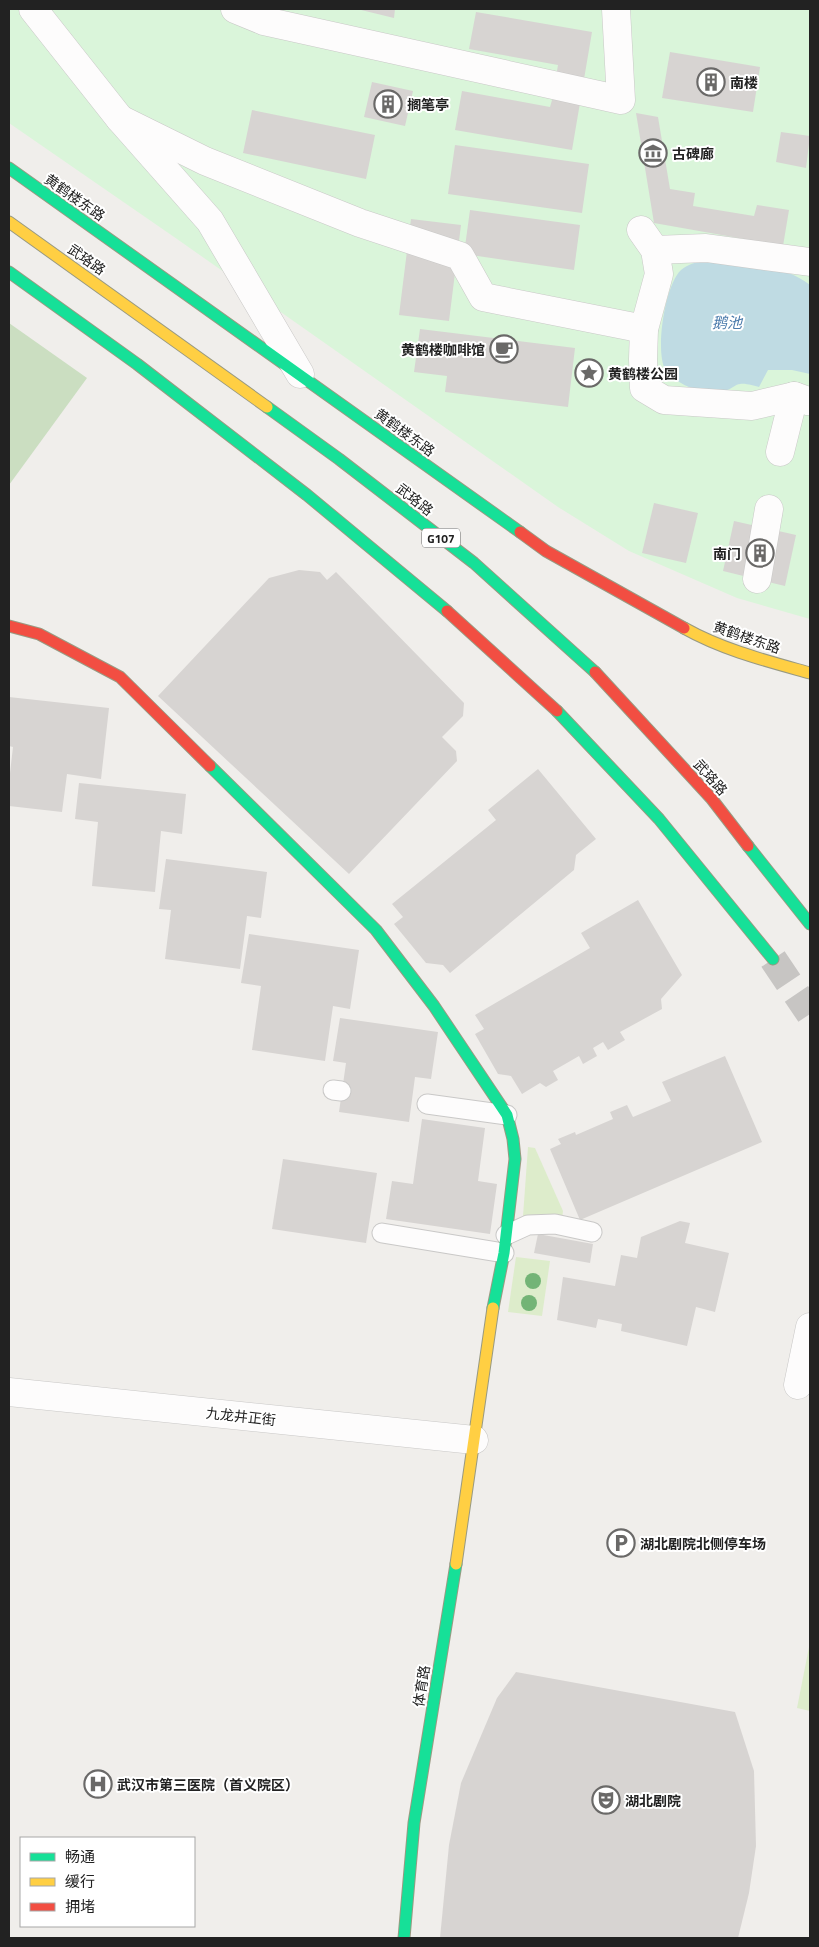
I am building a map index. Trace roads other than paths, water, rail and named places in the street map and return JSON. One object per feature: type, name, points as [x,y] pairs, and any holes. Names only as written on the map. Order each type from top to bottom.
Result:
[{"type":"main road","name":"黄鹤楼东路","points":[[9,168],[546,551],[699,637],[750,656],[810,673]]},
{"type":"main road","name":"武珞路","points":[[9,222],[308,436],[474,563],[597,674],[711,798],[810,924]]},
{"type":"main road","points":[[9,272],[138,364],[307,495],[432,598],[574,728],[659,819],[773,959]]},
{"type":"main road","name":"体育路","points":[[9,626],[39,634],[120,677],[376,930],[434,1006],[507,1115],[513,1139],[515,1159],[505,1244],[491,1319],[462,1528],[414,1823],[404,1938]]},
{"type":"street","points":[[33,9],[120,119],[210,221],[300,374]]},
{"type":"street","points":[[236,9],[264,21],[621,100],[616,9]]},
{"type":"street","points":[[120,119],[223,169],[360,223],[460,256],[483,297],[644,329]]},
{"type":"street","points":[[802,398],[752,406],[664,400],[644,388],[644,329],[659,274],[648,240],[810,262]]},
{"type":"street","points":[[780,452],[802,398]]},
{"type":"street","points":[[757,579],[769,509]]},
{"type":"street","points":[[798,1386],[810,1327]]},
{"type":"street","name":"九龙井正街","points":[[9,1392],[474,1440]]},
{"type":"lane","points":[[427,1104],[507,1115]]},
{"type":"lane","points":[[382,1233],[505,1244],[528,1225],[555,1224],[592,1232]]},
{"type":"water","name":"鹅池","points":[[706,260],[746,263],[774,268],[787,272],[810,285],[810,374],[792,370],[768,370],[759,387],[740,384],[720,392],[707,392],[688,387],[668,374],[662,360],[661,333],[670,289],[681,270],[696,262]]},
{"type":"tunnel","points":[[773,959],[810,1014]]},
{"type":"place","name":"南楼","points":[[711,82]]},
{"type":"place","name":"搁笔亭","points":[[388,104]]},
{"type":"place","name":"古碑廊","points":[[653,153]]},
{"type":"place","name":"黄鹤楼咖啡馆","points":[[504,349]]},
{"type":"place","name":"黄鹤楼公园","points":[[589,373]]},
{"type":"place","name":"南门","points":[[760,553]]},
{"type":"place","name":"湖北剧院北侧停车场","points":[[621,1543]]},
{"type":"place","name":"武汉市第三医院（首义院区）","points":[[98,1784]]},
{"type":"place","name":"湖北剧院","points":[[606,1800]]}]
